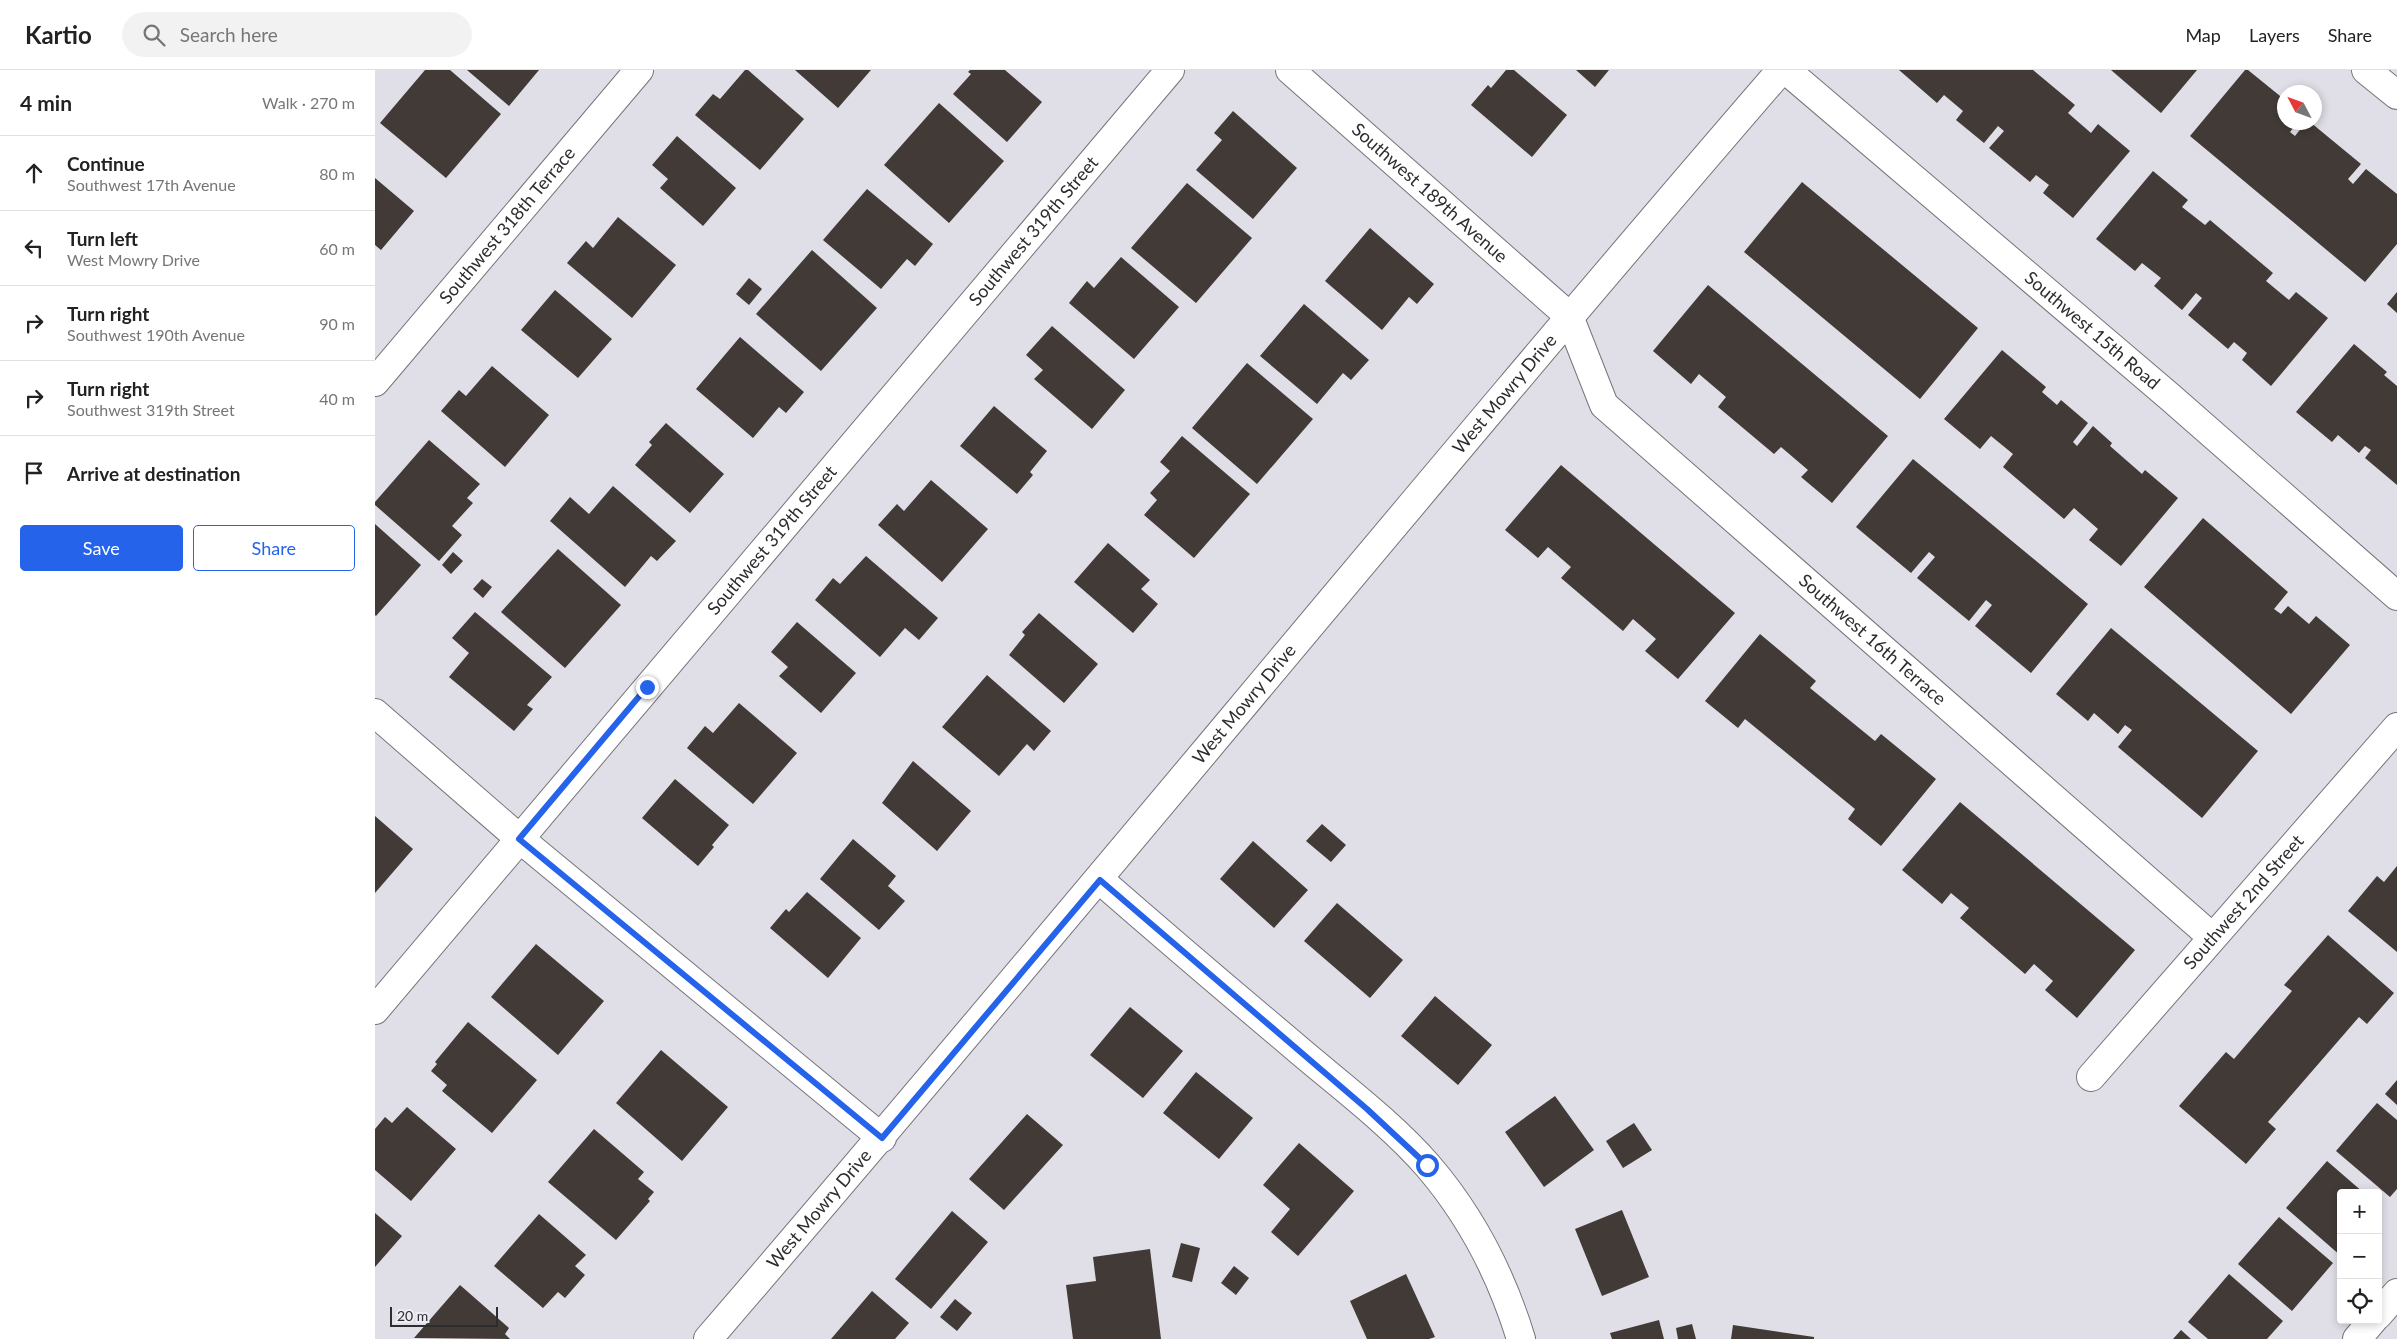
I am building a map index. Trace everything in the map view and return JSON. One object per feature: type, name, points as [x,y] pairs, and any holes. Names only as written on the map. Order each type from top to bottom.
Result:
[{"type":"street","name":"Southwest 318th Terrace","points":[[375,382],[639,70]]},
{"type":"street","name":"Southwest 319th Street","points":[[375,1010],[1170,70]]},
{"type":"street","name":"Southwest 189th Avenue","points":[[1290,70],[1569,316]]},
{"type":"street","name":"West Mowry Drive","points":[[708,1339],[882,1138],[1100,880],[1569,316],[1781,70]]},
{"type":"street","name":"Southwest 15th Road","points":[[1785,70],[2170,397],[2397,596]]},
{"type":"street","points":[[2366,70],[2397,95]]},
{"type":"street","name":"Southwest 16th Terrace","points":[[1569,316],[1604,405],[2212,937]]},
{"type":"street","points":[[375,713],[519,839],[882,1138]]},
{"type":"street","name":"Southwest 2nd Street","points":[[2091,1077],[2397,728]]},
{"type":"street","points":[[1100,880],[1367,1109],[1427,1165],[1463,1211],[1475,1232],[1490,1261],[1521,1339]]},
{"type":"street","points":[[2369,1329],[2397,1293]]},
{"type":"building","points":[[425,70],[450,70],[501,114],[446,178],[380,123]]},
{"type":"building","points":[[467,70],[539,70],[509,106]]},
{"type":"building","points":[[745,70],[748,70],[804,119],[760,170],[695,115],[713,94],[720,99]]},
{"type":"building","points":[[795,70],[871,70],[838,108]]},
{"type":"building","points":[[970,70],[1005,70],[1042,102],[1007,142],[953,94],[971,74],[968,72]]},
{"type":"building","points":[[1506,70],[1514,70],[1567,115],[1532,157],[1471,105],[1488,85],[1491,88]]},
{"type":"building","points":[[1576,70],[1609,70],[1595,87]]},
{"type":"building","points":[[1899,70],[2033,70],[2075,105],[2068,113],[2091,133],[2098,124],[2130,151],[2073,218],[2043,193],[2049,185],[2036,175],[2030,182],[1989,148],[2004,131],[1998,126],[1984,143],[1956,120],[1963,111],[1944,95],[1937,103]]},
{"type":"building","points":[[2111,70],[2197,70],[2161,113]]},
{"type":"building","points":[[2245,70],[2248,70],[2277,94],[2277,130],[2292,130],[2290,132],[2295,136],[2300,130],[2320,130],[2361,164],[2348,179],[2353,184],[2366,169],[2397,194],[2397,244],[2365,282],[2190,136]]},
{"type":"building","points":[[939,103],[1004,161],[949,223],[884,165]]},
{"type":"building","points":[[1233,111],[1297,168],[1253,219],[1196,170],[1222,140],[1214,133]]},
{"type":"building","points":[[677,136],[736,188],[703,226],[660,188],[668,179],[652,165]]},
{"type":"building","points":[[2153,171],[2188,200],[2182,207],[2205,225],[2210,220],[2273,273],[2266,281],[2289,300],[2296,292],[2328,318],[2271,386],[2242,360],[2247,353],[2234,342],[2228,349],[2188,315],[2202,298],[2196,293],[2182,310],[2154,286],[2161,278],[2142,263],[2135,271],[2096,239]]},
{"type":"building","points":[[375,178],[414,211],[381,250],[375,245]]},
{"type":"building","points":[[1802,182],[1978,328],[1920,399],[1744,252]]},
{"type":"building","points":[[1187,183],[1252,238],[1196,303],[1131,248]]},
{"type":"building","points":[[867,189],[933,244],[915,266],[907,259],[881,289],[823,240]]},
{"type":"building","points":[[618,217],[676,265],[632,318],[567,263],[586,241],[593,248]]},
{"type":"building","points":[[1370,228],[1434,284],[1417,304],[1409,297],[1382,330],[1325,281]]},
{"type":"building","points":[[812,250],[877,308],[821,371],[756,314]]},
{"type":"building","points":[[1121,257],[1179,307],[1134,359],[1069,303],[1087,281],[1094,288]]},
{"type":"building","points":[[749,278],[762,289],[749,305],[736,294]]},
{"type":"building","points":[[1708,285],[1888,436],[1832,503],[1801,477],[1808,470],[1781,447],[1774,454],[1718,407],[1726,397],[1699,374],[1691,384],[1653,351]]},
{"type":"building","points":[[555,290],[612,339],[578,378],[521,330]]},
{"type":"building","points":[[2397,292],[2397,313],[2387,304]]},
{"type":"building","points":[[1304,304],[1369,360],[1351,380],[1343,373],[1317,404],[1260,356]]},
{"type":"building","points":[[1052,326],[1125,390],[1092,429],[1034,379],[1043,370],[1026,355]]},
{"type":"building","points":[[740,337],[804,392],[786,413],[779,407],[753,438],[696,389]]},
{"type":"building","points":[[2354,344],[2387,372],[2384,375],[2397,386],[2397,485],[2365,458],[2371,450],[2365,446],[2359,453],[2338,435],[2332,442],[2296,412]]},
{"type":"building","points":[[2002,350],[2046,387],[2042,392],[2057,405],[2061,400],[2088,423],[2073,442],[2077,446],[2093,426],[2112,443],[2110,446],[2142,474],[2145,470],[2178,498],[2121,566],[2089,540],[2098,529],[2074,508],[2064,519],[2003,467],[2013,454],[1991,436],[1980,449],[1944,419]]},
{"type":"building","points":[[1247,363],[1313,419],[1257,484],[1192,428]]},
{"type":"building","points":[[492,366],[549,415],[505,467],[441,411],[459,390],[466,396]]},
{"type":"building","points":[[994,406],[1047,451],[1030,472],[1033,475],[1017,494],[960,446]]},
{"type":"building","points":[[666,423],[724,474],[690,513],[635,465],[652,445],[649,442]]},
{"type":"building","points":[[1182,436],[1250,494],[1194,558],[1144,515],[1157,500],[1150,493],[1170,471],[1160,462]]},
{"type":"building","points":[[429,440],[480,484],[467,498],[473,503],[452,526],[462,535],[439,561],[375,505],[375,502]]},
{"type":"building","points":[[1913,459],[2088,604],[2031,673],[1975,626],[1992,605],[1986,600],[1969,621],[1917,578],[1935,557],[1929,552],[1911,573],[1856,527]]},
{"type":"building","points":[[1561,465],[1735,613],[1678,679],[1645,651],[1656,639],[1633,619],[1623,631],[1561,578],[1571,567],[1548,547],[1538,558],[1505,530]]},
{"type":"building","points":[[931,480],[988,529],[942,582],[878,525],[897,504],[904,511]]},
{"type":"building","points":[[613,486],[676,541],[657,561],[651,556],[625,587],[550,521],[570,497],[589,514]]},
{"type":"building","points":[[2203,518],[2288,592],[2274,609],[2281,614],[2288,606],[2309,624],[2316,616],[2350,645],[2291,714],[2144,587]]},
{"type":"building","points":[[375,524],[421,565],[376,616],[375,615]]},
{"type":"building","points":[[1108,543],[1150,580],[1141,589],[1158,604],[1133,633],[1074,582]]},
{"type":"building","points":[[558,549],[621,605],[565,668],[501,612]]},
{"type":"building","points":[[453,552],[463,561],[451,574],[442,565]]},
{"type":"building","points":[[866,556],[938,618],[919,640],[905,628],[880,657],[815,600],[833,578],[840,584]]},
{"type":"building","points":[[482,579],[492,587],[483,598],[473,589]]},
{"type":"building","points":[[475,612],[552,677],[527,705],[533,709],[514,731],[449,677],[469,653],[452,638]]},
{"type":"building","points":[[1039,613],[1098,664],[1064,703],[1009,655],[1025,635],[1022,632]]},
{"type":"building","points":[[797,622],[856,673],[821,713],[779,676],[788,667],[771,652]]},
{"type":"building","points":[[2111,628],[2258,751],[2202,818],[2118,747],[2132,730],[2125,725],[2118,734],[2094,713],[2088,721],[2056,694]]},
{"type":"building","points":[[1760,634],[1816,681],[1810,688],[1875,741],[1881,734],[1936,779],[1881,846],[1848,819],[1855,809],[1745,719],[1738,728],[1705,701]]},
{"type":"building","points":[[987,675],[1051,731],[1034,751],[1027,744],[999,776],[942,727]]},
{"type":"building","points":[[739,703],[797,753],[753,804],[687,748],[705,726],[713,733]]},
{"type":"building","points":[[913,761],[971,811],[937,851],[882,803]]},
{"type":"building","points":[[675,779],[729,825],[698,866],[642,818]]},
{"type":"building","points":[[1960,802],[2135,950],[2077,1018],[2045,990],[2053,981],[2034,964],[2025,974],[1960,918],[1969,908],[1951,893],[1942,904],[1902,870]]},
{"type":"building","points":[[375,816],[413,849],[375,893]]},
{"type":"building","points":[[1322,824],[1346,845],[1331,862],[1306,841]]},
{"type":"building","points":[[853,839],[896,876],[888,886],[905,901],[879,930],[820,879]]},
{"type":"building","points":[[1253,841],[1308,890],[1274,928],[1220,879]]},
{"type":"building","points":[[2397,866],[2397,952],[2348,911],[2377,876],[2384,882]]},
{"type":"building","points":[[807,892],[861,938],[828,978],[770,928],[786,909],[789,912]]},
{"type":"building","points":[[1337,903],[1403,960],[1370,998],[1304,941]]},
{"type":"building","points":[[2328,935],[2394,993],[2367,1024],[2359,1017],[2268,1122],[2276,1129],[2246,1164],[2179,1106],[2226,1052],[2234,1059],[2292,991],[2284,985]]},
{"type":"building","points":[[536,944],[604,1001],[558,1055],[491,997]]},
{"type":"building","points":[[1435,996],[1492,1045],[1458,1085],[1401,1036]]},
{"type":"building","points":[[1130,1007],[1183,1051],[1143,1098],[1090,1055]]},
{"type":"building","points":[[468,1022],[537,1080],[492,1133],[442,1091],[447,1085],[431,1071],[437,1064],[435,1062]]},
{"type":"building","points":[[661,1050],[728,1107],[682,1161],[616,1103]]},
{"type":"building","points":[[1196,1072],[1253,1118],[1219,1159],[1163,1113]]},
{"type":"building","points":[[2397,1080],[2397,1105],[2385,1094]]},
{"type":"building","points":[[1555,1096],[1594,1150],[1544,1187],[1505,1132]]},
{"type":"building","points":[[2377,1103],[2397,1120],[2397,1189],[2390,1197],[2336,1151]]},
{"type":"building","points":[[407,1107],[456,1149],[411,1201],[375,1170],[375,1129],[385,1117],[392,1123]]},
{"type":"building","points":[[1027,1114],[1063,1145],[1004,1210],[969,1179]]},
{"type":"building","points":[[1634,1123],[1652,1150],[1623,1168],[1606,1141]]},
{"type":"building","points":[[594,1129],[644,1172],[638,1179],[654,1192],[648,1199],[650,1201],[616,1240],[548,1182]]},
{"type":"building","points":[[1299,1143],[1354,1191],[1298,1256],[1271,1232],[1290,1209],[1263,1185]]},
{"type":"building","points":[[2327,1161],[2359,1189],[2337,1189],[2337,1253],[2286,1208]]},
{"type":"building","points":[[1622,1210],[1649,1277],[1602,1296],[1575,1229]]},
{"type":"building","points":[[952,1211],[988,1242],[931,1309],[895,1279]]},
{"type":"building","points":[[375,1213],[402,1236],[375,1267]]},
{"type":"building","points":[[539,1214],[586,1255],[575,1266],[585,1275],[565,1298],[558,1292],[543,1308],[494,1266]]},
{"type":"building","points":[[2279,1217],[2333,1263],[2292,1311],[2238,1264]]},
{"type":"building","points":[[1181,1243],[1200,1248],[1192,1282],[1172,1277]]},
{"type":"building","points":[[1150,1249],[1161,1339],[1073,1339],[1066,1285],[1096,1281],[1093,1257]]},
{"type":"building","points":[[1234,1266],[1249,1278],[1236,1295],[1221,1283]]},
{"type":"building","points":[[1406,1274],[1435,1337],[1429,1339],[1367,1339],[1350,1301]]},
{"type":"building","points":[[2229,1274],[2283,1321],[2267,1339],[2208,1339],[2188,1322]]},
{"type":"building","points":[[460,1285],[509,1328],[505,1334],[510,1339],[414,1338]]},
{"type":"building","points":[[872,1291],[909,1323],[895,1339],[831,1339]]},
{"type":"building","points":[[955,1299],[972,1313],[957,1331],[940,1317]]},
{"type":"building","points":[[1659,1320],[1664,1339],[1612,1339],[1610,1333]]},
{"type":"building","points":[[1692,1324],[1696,1339],[1678,1339],[1676,1328]]},
{"type":"building","points":[[1733,1325],[1814,1337],[1814,1339],[1731,1339]]},
{"type":"building","points":[[2181,1330],[2191,1339],[2173,1339]]},
{"type":"route","points":[[647,687],[519,839],[882,1138],[1100,880],[1367,1109],[1427,1165]]}]
